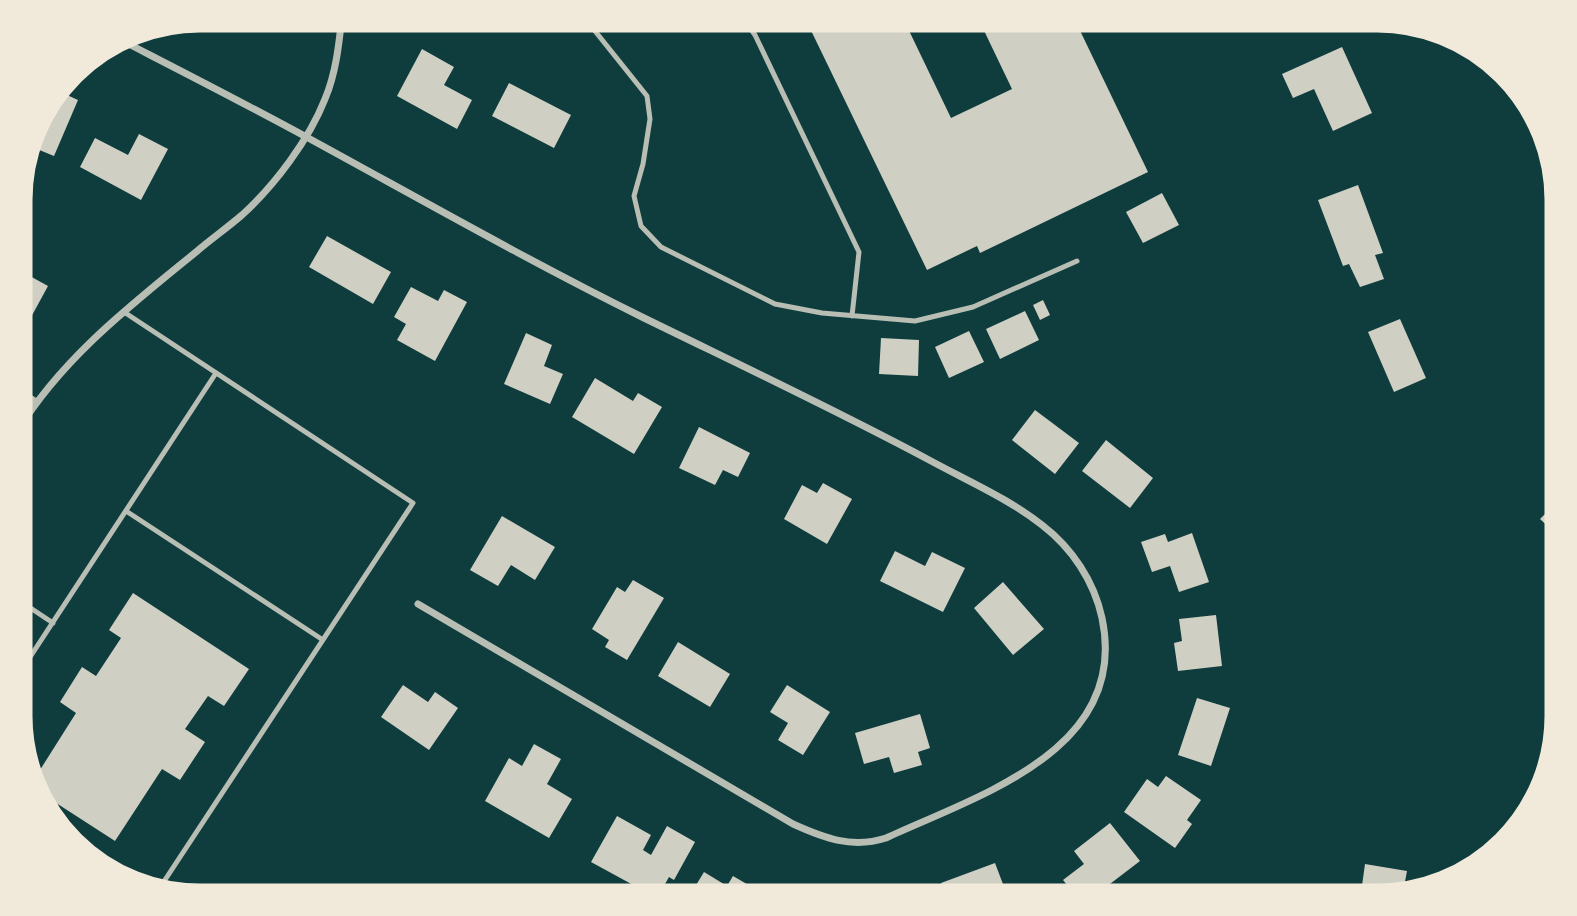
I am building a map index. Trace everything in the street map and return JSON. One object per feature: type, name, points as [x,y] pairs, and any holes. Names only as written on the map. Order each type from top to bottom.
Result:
[{"type":"street","points":[[28,415],[36,402],[92,340],[243,214],[285,167],[306,136],[325,99],[335,68],[340,28]]},
{"type":"street","points":[[129,44],[306,136],[554,274],[885,436],[1022,510],[1053,534],[1082,568],[1091,585],[1101,615],[1103,666],[1096,696],[1074,732],[1049,756],[1016,777],[886,838],[872,843],[855,844],[824,837],[793,824],[418,604]]},
{"type":"street","points":[[28,397],[36,402]]},
{"type":"lane","points":[[593,28],[647,96],[650,119],[643,164],[634,196],[641,226],[661,247],[775,304],[852,316],[915,321],[973,307],[1077,261]]},
{"type":"lane","points":[[750,28],[859,252],[852,316]]},
{"type":"lane","points":[[124,312],[413,503],[163,884]]},
{"type":"lane","points":[[28,660],[216,373]]},
{"type":"lane","points":[[126,511],[323,640]]},
{"type":"lane","points":[[28,606],[53,623]]},
{"type":"building","points":[[810,28],[908,28],[951,118],[1012,89],[983,28],[1079,28],[1148,172],[980,253],[977,246],[927,270]]},
{"type":"building","points":[[1342,47],[1372,113],[1333,131],[1314,89],[1293,98],[1282,74]]},
{"type":"building","points":[[422,49],[454,67],[444,85],[472,100],[457,129],[397,96]]},
{"type":"building","points":[[509,83],[571,115],[554,148],[492,116]]},
{"type":"building","points":[[65,94],[78,100],[54,156],[36,149],[51,114]]},
{"type":"building","points":[[139,134],[168,149],[141,200],[80,167],[95,138],[128,155]]},
{"type":"building","points":[[1358,185],[1383,253],[1375,255],[1384,279],[1360,287],[1349,264],[1343,266],[1318,200]]},
{"type":"building","points":[[1162,193],[1179,225],[1143,243],[1126,212]]},
{"type":"building","points":[[327,236],[391,272],[373,304],[309,267]]},
{"type":"building","points":[[28,275],[48,286],[28,323]]},
{"type":"building","points":[[411,287],[438,301],[444,290],[467,302],[435,361],[397,340],[406,324],[394,317]]},
{"type":"building","points":[[1043,300],[1050,315],[1040,320],[1033,305]]},
{"type":"building","points":[[1025,311],[1039,340],[1000,359],[986,329]]},
{"type":"building","points":[[1400,319],[1426,378],[1394,392],[1368,332]]},
{"type":"building","points":[[969,331],[984,362],[949,378],[935,347]]},
{"type":"building","points":[[526,333],[552,345],[544,366],[563,374],[550,404],[504,384]]},
{"type":"building","points":[[881,338],[919,340],[918,376],[879,374]]},
{"type":"building","points":[[595,378],[633,401],[638,393],[662,407],[634,454],[572,417]]},
{"type":"building","points":[[1035,410],[1079,443],[1055,474],[1012,440]]},
{"type":"building","points":[[699,427],[750,453],[738,477],[723,470],[715,485],[679,468]]},
{"type":"building","points":[[1106,440],[1153,478],[1130,508],[1082,471]]},
{"type":"building","points":[[823,483],[852,499],[827,544],[784,519],[802,485],[817,493]]},
{"type":"building","points":[[1549,510],[1549,528],[1540,519]]},
{"type":"building","points":[[502,516],[555,547],[535,580],[511,565],[498,586],[470,570]]},
{"type":"building","points":[[1192,533],[1209,582],[1179,592],[1170,566],[1152,572],[1141,542],[1165,534],[1168,542]]},
{"type":"building","points":[[895,551],[925,566],[932,552],[965,568],[943,612],[880,581]]},
{"type":"building","points":[[633,580],[664,598],[627,660],[605,647],[609,640],[592,629],[617,587],[625,592]]},
{"type":"building","points":[[1003,582],[1044,629],[1013,655],[974,608]]},
{"type":"building","points":[[133,593],[249,669],[224,706],[208,696],[185,729],[205,742],[180,780],[162,769],[115,841],[49,799],[38,773],[76,713],[60,702],[82,667],[96,676],[121,638],[109,630]]},
{"type":"building","points":[[1216,615],[1222,666],[1178,671],[1174,643],[1182,641],[1179,619]]},
{"type":"building","points":[[678,642],[730,674],[710,707],[658,676]]},
{"type":"building","points":[[403,685],[428,702],[435,692],[458,708],[429,750],[381,717]]},
{"type":"building","points":[[787,685],[830,712],[803,755],[778,740],[788,723],[770,712]]},
{"type":"building","points":[[1197,698],[1230,708],[1211,766],[1178,755]]},
{"type":"building","points":[[920,714],[930,748],[918,752],[922,765],[894,773],[889,757],[864,764],[855,733]]},
{"type":"building","points":[[534,744],[561,759],[547,784],[572,799],[549,838],[485,801],[509,758],[522,766]]},
{"type":"building","points":[[1166,776],[1201,800],[1187,820],[1192,824],[1175,848],[1124,812],[1147,779],[1158,787]]},
{"type":"building","points":[[617,816],[651,835],[643,850],[651,855],[667,826],[695,842],[674,880],[669,877],[663,888],[639,888],[591,862]]},
{"type":"building","points":[[1110,823],[1140,861],[1105,888],[1069,888],[1063,880],[1084,864],[1074,851]]},
{"type":"building","points":[[995,863],[1004,888],[943,888],[941,883]]},
{"type":"building","points":[[1365,864],[1407,871],[1404,886],[1362,888]]},
{"type":"building","points":[[704,872],[727,886],[733,876],[754,888],[694,888]]}]
